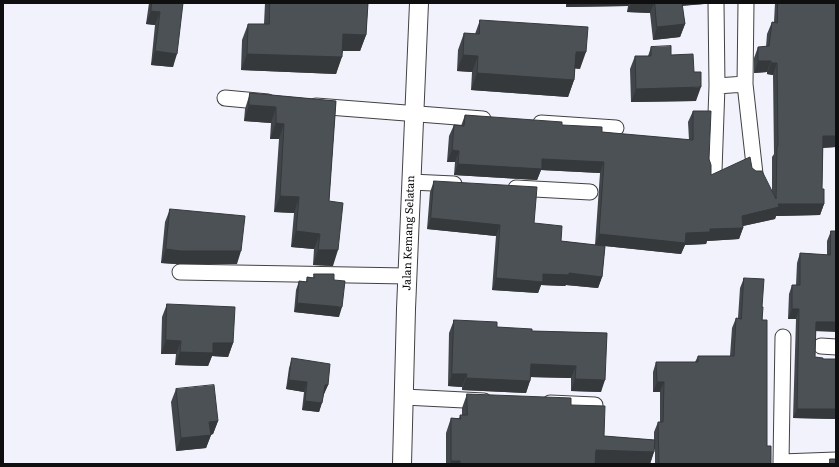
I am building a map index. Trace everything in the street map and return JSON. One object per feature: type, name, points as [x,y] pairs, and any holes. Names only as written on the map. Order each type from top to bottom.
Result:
[{"type":"street","name":"Jalan Kemang Selatan","points":[[402,464],[407,276],[419,3]]},
{"type":"street","points":[[714,171],[717,86],[716,3]]},
{"type":"street","points":[[746,3],[745,84],[755,174]]},
{"type":"street","points":[[717,86],[745,84]]},
{"type":"street","points":[[225,98],[278,103]]},
{"type":"street","points":[[301,105],[499,120]]},
{"type":"street","points":[[530,122],[616,128]]},
{"type":"street","points":[[411,182],[466,185]]},
{"type":"street","points":[[505,187],[590,192]]},
{"type":"street","points":[[180,272],[407,276]]},
{"type":"street","points":[[783,337],[781,463],[836,460]]},
{"type":"street","points":[[404,397],[500,402]]},
{"type":"street","points":[[540,403],[594,405]]},
{"type":"building","points":[[152,3],[183,3],[177,54],[155,51],[160,12],[151,11]]},
{"type":"building","points":[[270,3],[368,3],[366,35],[343,34],[342,57],[247,54],[248,24],[269,24]]},
{"type":"building","points":[[655,3],[682,3],[685,24],[657,27]]},
{"type":"building","points":[[778,3],[836,3],[836,136],[823,136],[822,189],[824,189],[824,204],[778,204],[779,207],[742,216],[743,228],[710,229],[710,232],[686,233],[685,243],[599,234],[604,162],[542,159],[542,169],[458,164],[459,151],[452,150],[454,125],[464,126],[465,115],[562,122],[562,125],[602,127],[602,132],[693,140],[693,111],[711,111],[709,159],[711,165],[711,175],[750,157],[752,168],[756,171],[762,171],[776,199],[778,146],[777,63],[771,63],[771,61],[758,61],[758,47],[769,46],[772,22],[777,23]]},
{"type":"building","points":[[480,20],[588,27],[586,52],[576,52],[574,80],[477,73],[478,56],[463,55],[464,33],[479,34]]},
{"type":"building","points":[[671,46],[671,55],[693,54],[694,72],[701,72],[701,87],[636,89],[635,56],[651,56],[651,47]]},
{"type":"building","points":[[250,93],[336,101],[329,201],[343,203],[338,250],[318,250],[320,234],[296,231],[299,197],[280,196],[284,124],[276,123],[276,107],[249,105]]},
{"type":"building","points":[[434,181],[537,187],[534,223],[562,226],[561,241],[605,246],[602,277],[569,273],[569,275],[543,274],[543,282],[496,278],[500,225],[431,218]]},
{"type":"building","points":[[170,209],[245,216],[241,251],[181,251],[166,249]]},
{"type":"building","points":[[831,231],[836,231],[836,322],[816,322],[815,357],[823,359],[836,359],[836,409],[797,409],[799,309],[792,309],[792,285],[800,285],[800,253],[830,255]]},
{"type":"building","points":[[314,274],[334,274],[334,280],[345,281],[342,307],[297,303],[299,281],[307,282],[307,277],[314,278]]},
{"type":"building","points":[[744,278],[764,279],[762,320],[767,320],[767,446],[771,446],[771,464],[659,464],[658,422],[663,422],[664,382],[657,382],[656,362],[698,362],[698,356],[734,356],[736,318],[741,319]]},
{"type":"building","points":[[167,304],[235,307],[233,343],[213,343],[213,353],[180,352],[181,341],[166,340]]},
{"type":"building","points":[[454,320],[497,322],[497,327],[532,329],[532,331],[607,333],[605,380],[575,379],[576,366],[531,364],[530,381],[466,378],[467,374],[452,374]]},
{"type":"building","points":[[292,358],[330,364],[328,385],[325,385],[322,403],[305,401],[307,382],[289,380]]},
{"type":"building","points":[[214,385],[218,421],[209,422],[211,435],[181,438],[176,389]]},
{"type":"building","points":[[467,394],[571,398],[571,405],[605,406],[604,436],[655,440],[654,452],[596,450],[595,464],[460,464],[460,461],[451,461],[451,418],[461,419],[460,415],[467,415]]},
{"type":"building","points":[[830,459],[836,459],[836,464],[830,464]]}]
